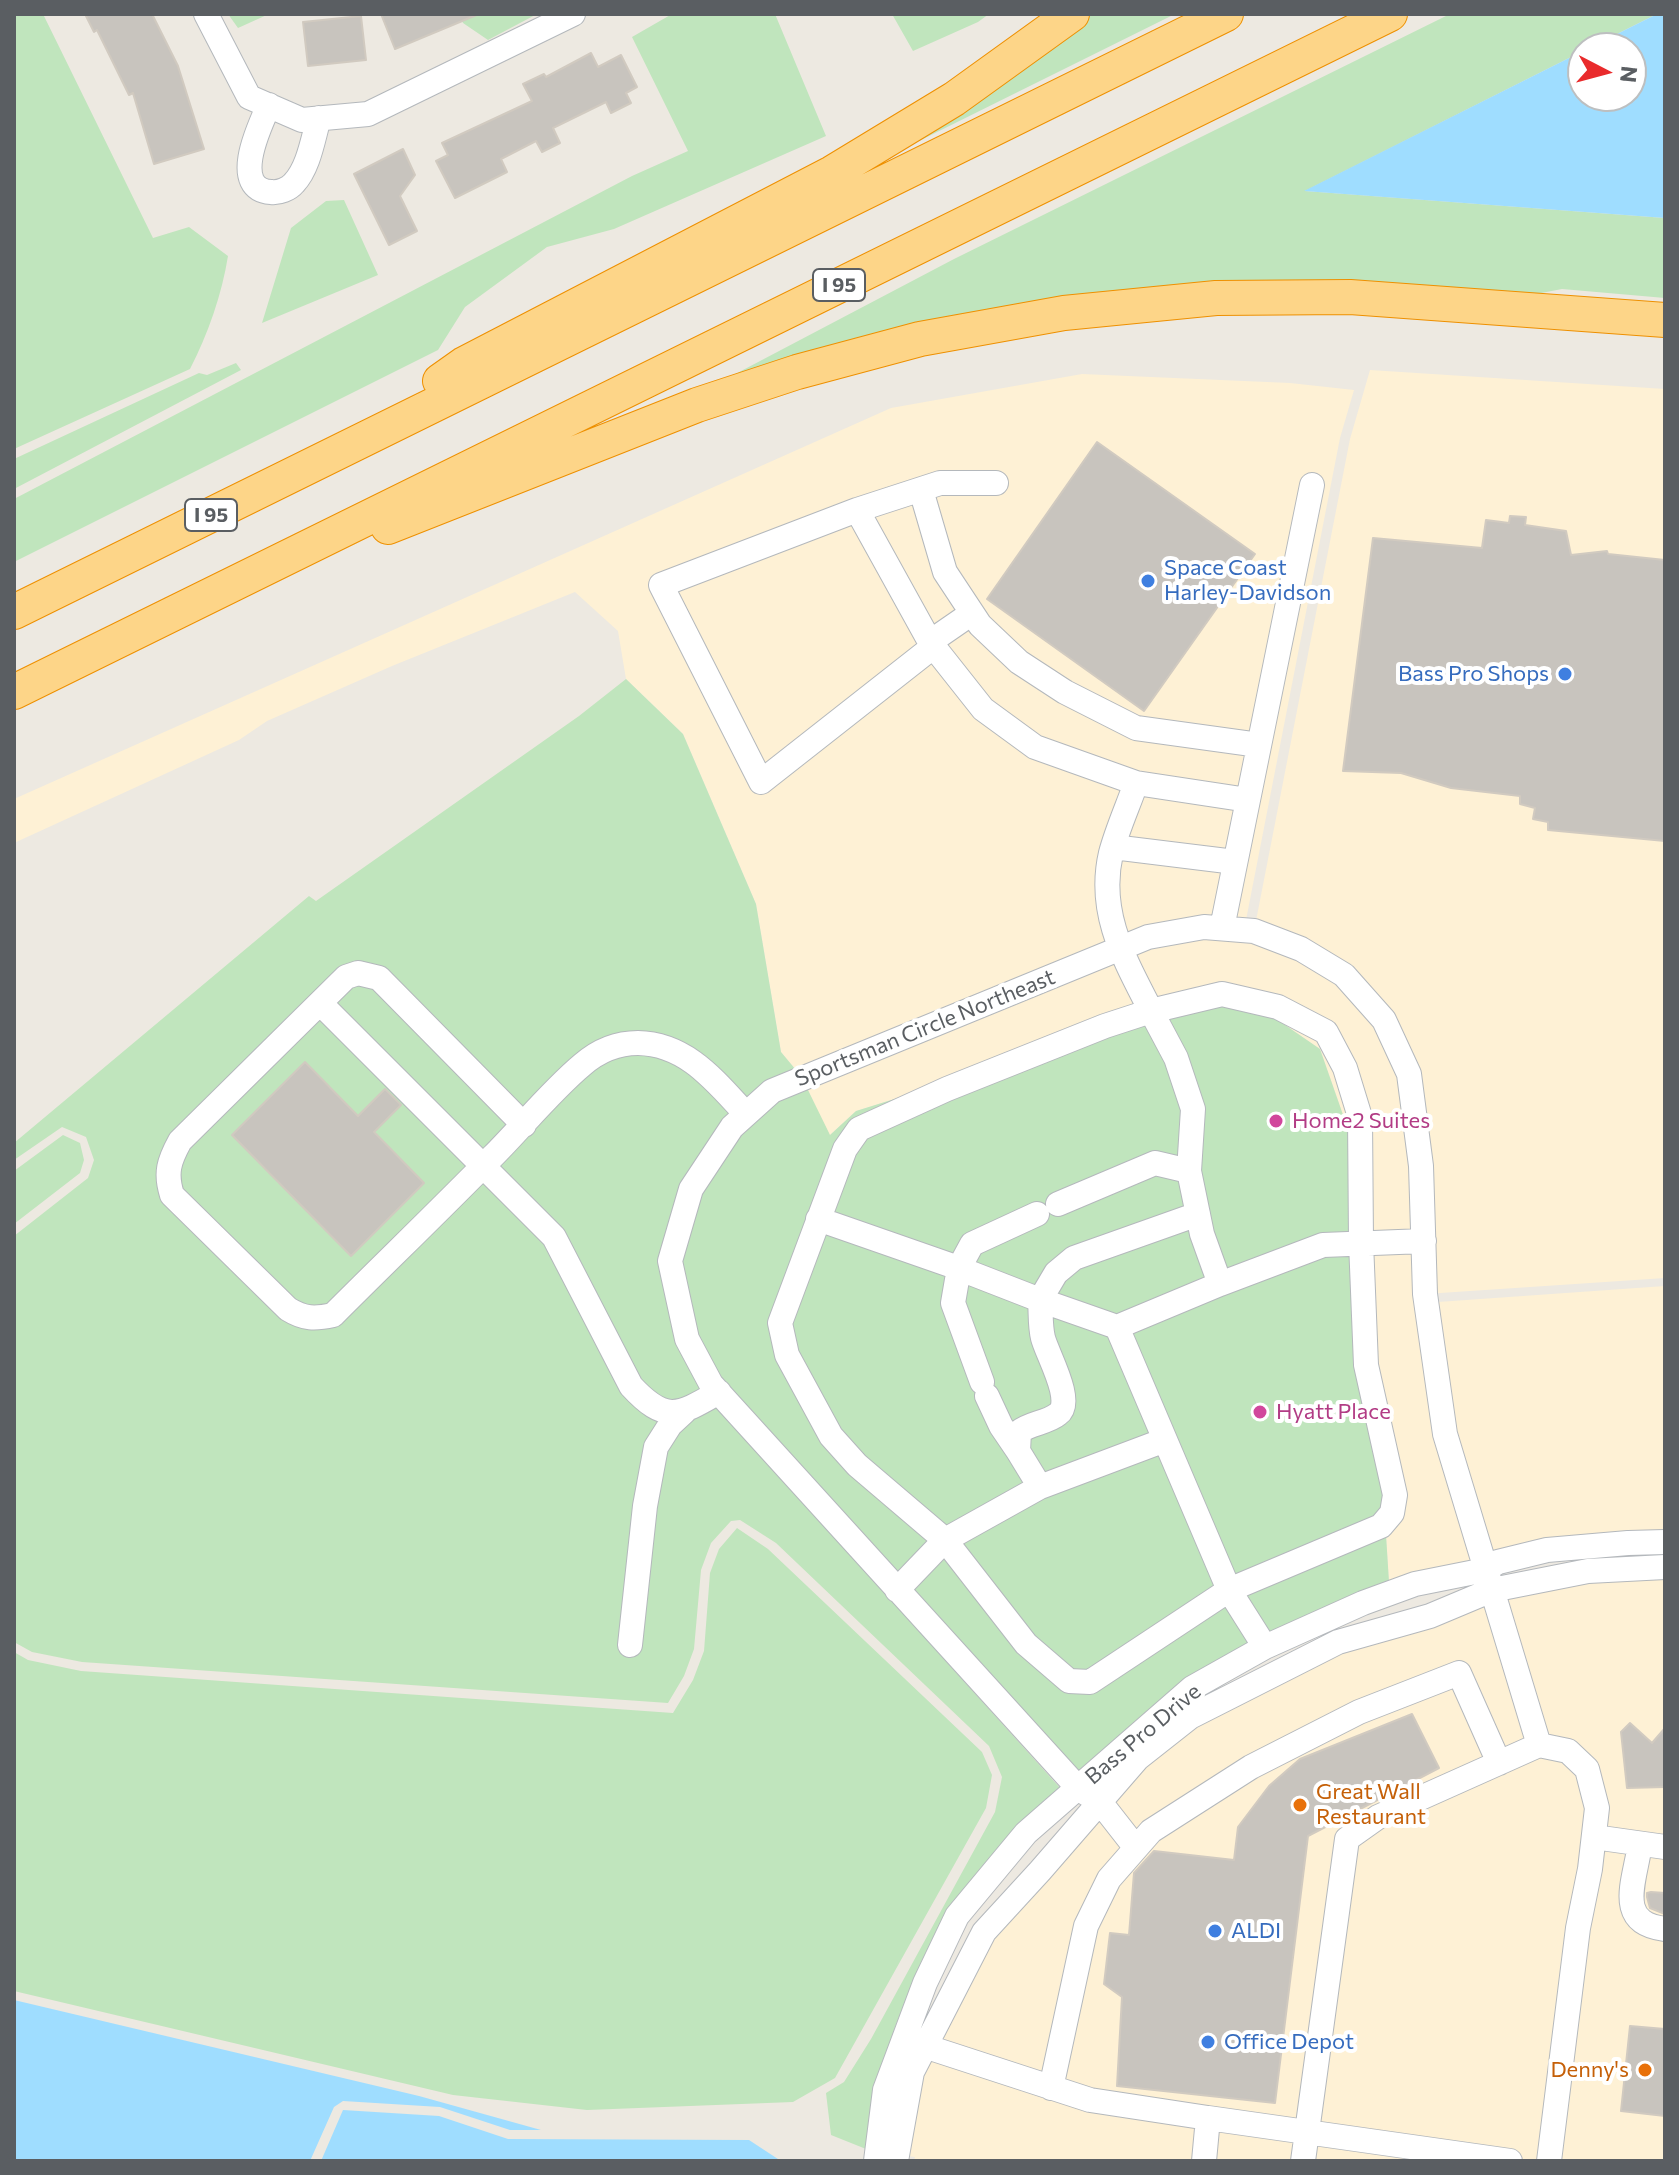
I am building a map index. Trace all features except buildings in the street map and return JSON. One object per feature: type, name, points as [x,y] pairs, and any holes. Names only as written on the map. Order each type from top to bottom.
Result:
[{"type":"highway","points":[[352,445],[464,364],[832,173],[954,99],[1072,14]]},
{"type":"highway","name":"I 95","points":[[14,612],[1226,14]]},
{"type":"highway","name":"I 95","points":[[14,692],[1390,14]]},
{"type":"highway","points":[[288,557],[405,522],[697,405],[797,372],[920,339],[1064,313],[1216,298],[1350,297],[1665,320]]},
{"type":"street","points":[[206,14],[249,97],[302,120],[368,114],[573,14]]},
{"type":"street","points":[[269,105],[249,157],[250,175],[258,187],[268,192],[282,192],[294,185],[304,167],[319,118]]},
{"type":"street","points":[[972,613],[761,782],[661,585],[857,510],[940,483],[996,483]]},
{"type":"street","points":[[1222,928],[1312,485]]},
{"type":"street","points":[[921,490],[945,572],[980,625],[1019,662],[1065,692],[1136,728],[1259,745]]},
{"type":"street","points":[[857,510],[932,644],[983,709],[1035,747],[1136,783],[1248,800]]},
{"type":"street","points":[[1136,783],[1113,847],[1106,901],[1120,948],[1176,1058],[1193,1109],[1189,1171],[1202,1234],[1220,1284]]},
{"type":"street","points":[[1113,847],[1235,862]]},
{"type":"street","name":"Sportsman Circle Northeast","points":[[1100,1802],[1079,1789],[711,1384],[687,1339],[670,1261],[691,1189],[732,1127],[772,1091],[1148,937],[1204,927],[1254,931],[1301,949],[1344,975],[1384,1020],[1409,1074],[1421,1166],[1425,1294],[1445,1434],[1539,1745]]},
{"type":"street","points":[[524,1125],[379,978],[358,973],[346,977],[180,1141],[170,1158],[166,1177],[172,1195],[277,1299],[301,1318],[333,1315],[524,1125],[583,1064],[603,1050],[639,1043],[682,1053],[699,1065],[746,1114]]},
{"type":"street","points":[[1222,994],[1278,1007],[1326,1032],[1345,1068],[1360,1117],[1366,1365],[1395,1495],[1392,1513],[1381,1526],[1229,1590],[1090,1682],[1069,1681],[1026,1644],[945,1540],[857,1465],[831,1436],[787,1355],[780,1323],[845,1149],[859,1129],[947,1089],[1105,1026],[1151,1011],[1222,994]]},
{"type":"street","points":[[320,1003],[554,1237],[587,1295],[631,1386],[646,1402],[665,1412],[684,1412]]},
{"type":"street","points":[[1040,1487],[1001,1426],[984,1389],[953,1303],[959,1268],[972,1244],[1155,1163],[1189,1171]]},
{"type":"street","points":[[1018,1451],[1019,1432],[1028,1425],[1058,1415],[1063,1408],[1063,1391],[1043,1337],[1040,1300],[1056,1273],[1074,1258],[1198,1214]]},
{"type":"street","points":[[818,1219],[1117,1327],[1323,1245],[1424,1241]]},
{"type":"street","points":[[1117,1327],[1229,1590],[1265,1647]]},
{"type":"street","points":[[630,1645],[645,1506],[656,1447],[670,1425],[684,1412],[719,1392]]},
{"type":"street","points":[[897,1590],[945,1540],[1040,1487],[1165,1440]]},
{"type":"street","name":"Bass Pro Drive","points":[[876,2161],[885,2090],[984,1932],[1138,1758],[1190,1717],[1338,1642],[1430,1616],[1488,1580],[1498,1562],[1547,1550],[1665,1542]]},
{"type":"street","name":"Bass Pro Drive","points":[[896,2161],[925,1983],[957,1916],[1026,1833],[1192,1688],[1265,1647],[1363,1603],[1415,1584],[1665,1567]]},
{"type":"street","points":[[1051,2088],[1086,1926],[1109,1879],[1151,1831],[1251,1767],[1359,1712],[1459,1673],[1499,1763]]},
{"type":"street","points":[[1303,2161],[1347,1839],[1378,1817],[1539,1745],[1568,1751],[1587,1769],[1597,1808],[1578,1928],[1549,2161]]},
{"type":"street","points":[[1100,1802],[1136,1848]]},
{"type":"street","points":[[1594,1837],[1665,1847]]},
{"type":"street","points":[[1640,1844],[1631,1907],[1637,1920],[1650,1927],[1665,1929]]},
{"type":"street","points":[[915,2042],[1090,2100],[1510,2161]]},
{"type":"street","points":[[1204,2161],[1208,2118]]},
{"type":"shaded area","points":[[1370,370],[1665,389],[1665,1278],[1425,1294],[1409,1074],[1344,975],[1254,931],[1350,439]]},
{"type":"shaded area","points":[[1082,374],[1290,383],[1354,390],[1340,438],[1246,920],[1201,917],[796,1070],[781,1052],[756,904],[683,734],[626,679],[618,631],[575,592],[392,666],[267,721],[239,740],[14,843],[14,799],[891,408]]},
{"type":"shaded area","points":[[1204,937],[1251,942],[1296,958],[1337,982],[1374,1024],[1397,1076],[1409,1166],[1433,1435],[1471,1562],[1389,1582],[1376,1378],[1370,1192],[1320,1049],[1237,992],[856,1111],[829,1136],[807,1088],[1152,947]]},
{"type":"shaded area","points":[[1665,1286],[1665,1532],[1492,1553],[1456,1432],[1438,1302]]},
{"type":"shaded area","points":[[1665,1577],[1665,2161],[914,2161],[915,2157],[908,2156],[924,2076],[994,1938],[1146,1765],[1197,1725],[1343,1651],[1496,1600],[1590,1582]]},
{"type":"green space","points":[[14,14],[43,14],[153,238],[189,227],[228,256],[214,314],[190,369],[14,449]]},
{"type":"green space","points":[[228,14],[269,14],[238,28]]},
{"type":"green space","points":[[459,14],[537,14],[488,40],[463,23]]},
{"type":"green space","points":[[672,14],[775,14],[826,136],[614,229],[547,247],[465,307],[438,350],[14,562],[14,499],[632,176],[688,151],[632,37]]},
{"type":"green space","points":[[892,14],[989,14],[913,51]]},
{"type":"green space","points":[[1090,14],[1175,14],[919,141],[916,134]]},
{"type":"green space","points":[[1450,14],[1657,14],[1621,32],[1567,32],[1567,59],[1305,191],[1665,218],[1665,298],[1562,289],[1505,300],[1238,291],[703,391],[954,259]]},
{"type":"green space","points":[[344,200],[378,275],[262,323],[291,228],[326,201]]},
{"type":"green space","points":[[236,363],[241,370],[14,489],[14,459],[199,373],[207,375]]},
{"type":"green space","points":[[626,679],[683,734],[756,904],[781,1052],[796,1070],[763,1083],[659,1258],[702,1390],[1061,1789],[947,1912],[914,1979],[895,2027],[866,2149],[831,2135],[826,2093],[844,2082],[871,2039],[995,1812],[1002,1777],[989,1746],[776,1543],[740,1520],[731,1521],[711,1543],[701,1570],[694,1649],[684,1676],[668,1703],[82,1662],[32,1652],[14,1642],[14,1236],[88,1178],[94,1160],[86,1137],[62,1127],[14,1160],[14,1143],[309,896],[316,901],[579,716]]},
{"type":"green space","points":[[1237,992],[1320,1049],[1370,1192],[1376,1378],[1389,1582],[1185,1680],[1077,1774],[721,1378],[698,1336],[682,1262],[702,1193],[742,1134],[779,1100],[807,1088],[830,1135],[856,1111]]},
{"type":"green space","points":[[63,1135],[80,1143],[84,1160],[80,1173],[14,1224],[14,1171]]},
{"type":"green space","points":[[737,1528],[768,1549],[982,1752],[992,1775],[986,1808],[835,2078],[793,2102],[587,2110],[453,2095],[14,1991],[14,1652],[28,1660],[81,1671],[673,1713],[693,1680],[704,1651],[710,1573],[719,1549]]},
{"type":"water","points":[[1657,14],[1665,14],[1665,218],[1304,191],[1567,59],[1567,112],[1647,112],[1647,32],[1621,32]]},
{"type":"water","points":[[14,2000],[419,2096],[541,2130],[510,2130],[440,2107],[343,2101],[334,2107],[310,2161],[14,2159]]},
{"type":"water","points":[[343,2110],[439,2116],[508,2139],[749,2140],[781,2161],[321,2161]]},
{"type":"place","name":"Space Coast Harley-Davidson","points":[[1148,581]]},
{"type":"place","name":"Bass Pro Shops","points":[[1565,674]]},
{"type":"place","name":"Home2 Suites","points":[[1276,1121]]},
{"type":"place","name":"Hyatt Place","points":[[1260,1412]]},
{"type":"place","name":"Great Wall Restaurant","points":[[1300,1805]]},
{"type":"place","name":"ALDI","points":[[1215,1931]]},
{"type":"place","name":"Office Depot","points":[[1208,2042]]},
{"type":"place","name":"Denny's","points":[[1645,2070]]}]
